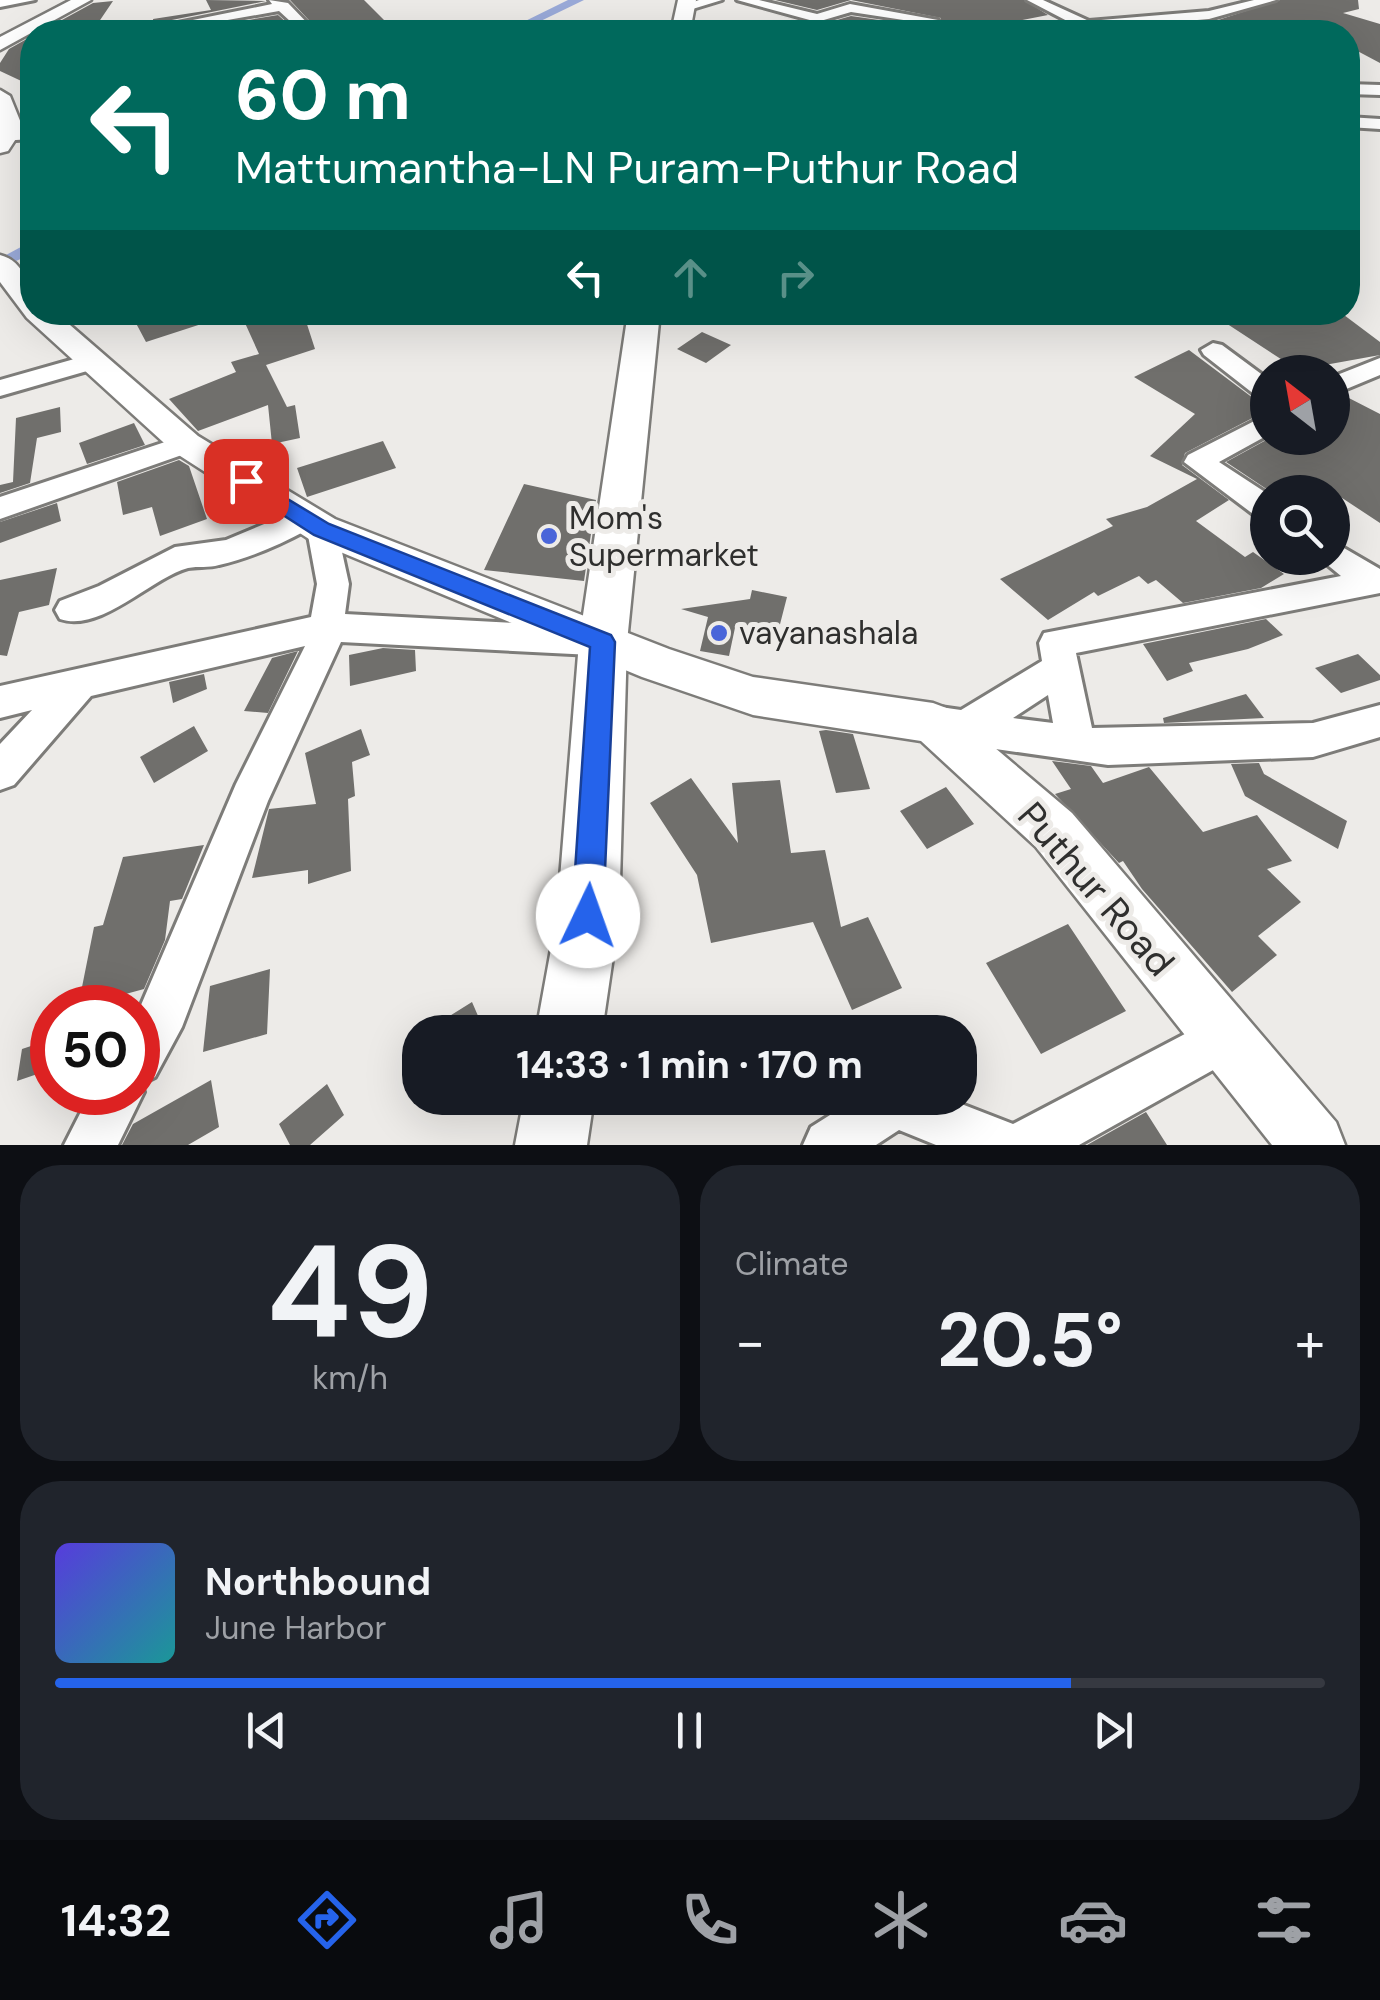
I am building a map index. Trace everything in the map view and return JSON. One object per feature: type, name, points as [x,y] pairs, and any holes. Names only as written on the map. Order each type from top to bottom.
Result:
[{"type":"main road","points":[[572,1015],[588,916],[603,642],[642,325]]},
{"type":"main road","points":[[552,1145],[556,1115]]},
{"type":"street","points":[[0,3],[29,0]]},
{"type":"street","points":[[40,20],[83,0]]},
{"type":"street","points":[[686,4],[716,0]]},
{"type":"street","points":[[744,0],[817,18],[850,8],[932,20]]},
{"type":"street","points":[[1033,0],[1076,20]]},
{"type":"street","points":[[1143,20],[1209,15],[1270,0]]},
{"type":"street","points":[[201,20],[279,3]]},
{"type":"street","points":[[1140,6],[1172,18]]},
{"type":"street","points":[[0,46],[20,30]]},
{"type":"street","points":[[0,96],[4,134]]},
{"type":"street","points":[[0,264],[20,290]]},
{"type":"street","points":[[51,325],[186,444],[313,524],[603,642],[753,696],[1108,748],[1313,740],[1380,721]]},
{"type":"street","points":[[1213,350],[1250,378]]},
{"type":"street","points":[[0,388],[92,362]]},
{"type":"street","points":[[1350,378],[1380,366]]},
{"type":"street","points":[[1250,433],[1198,462],[1250,497]]},
{"type":"street","points":[[0,508],[186,444]]},
{"type":"street","points":[[72,610],[111,595],[186,556],[199,559],[313,524]]},
{"type":"street","points":[[160,1019],[250,797],[322,651],[332,584],[313,524]]},
{"type":"street","points":[[1076,744],[1056,642],[1374,582],[1350,565]]},
{"type":"street","points":[[0,702],[326,627],[603,642]]},
{"type":"street","points":[[949,725],[1062,668]]},
{"type":"street","points":[[0,772],[80,683]]},
{"type":"street","name":"Puthur Road","points":[[949,725],[1054,830],[1313,1145]]},
{"type":"street","points":[[1027,1145],[1223,1038]]},
{"type":"street","points":[[828,1145],[895,1103],[1001,1145]]},
{"type":"street","points":[[90,1145],[106,1115]]},
{"type":"building","points":[[206,0],[266,1],[172,20],[153,20],[153,19],[211,10]]},
{"type":"building","points":[[290,0],[364,0],[384,20],[309,20]]},
{"type":"building","points":[[775,0],[851,0],[817,10]]},
{"type":"building","points":[[851,0],[1024,0],[1048,15],[1022,20],[941,18]]},
{"type":"building","points":[[1280,0],[1358,0],[1359,9],[1343,13],[1380,24],[1380,63],[1360,52],[1360,20],[1218,20]]},
{"type":"building","points":[[113,1],[100,20],[62,20],[93,3]]},
{"type":"building","points":[[278,15],[284,20],[249,20]]},
{"type":"building","points":[[851,16],[879,20],[837,20]]},
{"type":"building","points":[[20,43],[20,80],[0,71],[0,63],[9,49]]},
{"type":"building","points":[[137,325],[198,325],[146,342]]},
{"type":"building","points":[[246,325],[307,325],[315,349],[266,365],[287,407],[295,405],[300,438],[272,444],[268,405],[198,431],[169,399],[236,372],[231,362],[259,354]]},
{"type":"building","points":[[1229,325],[1357,325],[1380,342],[1380,355],[1350,360],[1350,355],[1275,355]]},
{"type":"building","points":[[702,332],[731,345],[706,363],[677,349]]},
{"type":"building","points":[[1189,350],[1250,396],[1250,419],[1185,453],[1182,465],[1229,500],[1196,521],[1245,557],[1250,554],[1250,575],[1282,575],[1261,588],[1183,603],[1156,580],[1148,584],[1139,576],[1098,596],[1094,592],[1048,620],[1000,579],[1113,526],[1106,519],[1147,507],[1197,479],[1150,456],[1195,414],[1134,377]]},
{"type":"building","points":[[1350,399],[1380,414],[1380,523],[1350,503],[1350,475],[1250,478],[1226,462],[1250,449],[1250,455],[1350,455]]},
{"type":"building","points":[[60,407],[61,432],[37,438],[30,483],[0,493],[0,485],[13,482],[16,418]]},
{"type":"building","points":[[134,423],[145,445],[87,464],[79,443]]},
{"type":"building","points":[[383,441],[396,468],[307,497],[297,468]]},
{"type":"building","points":[[179,460],[189,466],[207,519],[160,536],[152,507],[123,515],[117,482]]},
{"type":"building","name":"Mom's Supermarket","points":[[524,484],[596,500],[584,581],[484,570]]},
{"type":"building","points":[[57,503],[61,521],[0,543],[0,522]]},
{"type":"building","points":[[57,568],[49,605],[19,612],[7,656],[0,655],[0,580]]},
{"type":"building","points":[[752,590],[787,597],[778,632],[736,623],[729,656],[700,651],[708,617],[681,609],[750,599]]},
{"type":"building","points":[[1266,619],[1283,635],[1248,649],[1189,663],[1193,671],[1167,681],[1143,644]]},
{"type":"building","points":[[383,648],[415,650],[416,671],[350,686],[349,655]]},
{"type":"building","points":[[298,651],[268,713],[244,711],[272,658]]},
{"type":"building","points":[[1358,654],[1380,675],[1380,680],[1341,693],[1315,668]]},
{"type":"building","points":[[204,674],[207,689],[173,703],[169,682]]},
{"type":"building","points":[[1246,694],[1264,718],[1164,723],[1163,718]]},
{"type":"building","points":[[194,726],[208,751],[154,783],[140,757]]},
{"type":"building","points":[[361,729],[370,755],[352,762],[355,796],[348,799],[351,871],[308,884],[308,870],[252,878],[269,809],[316,804],[305,753]]},
{"type":"building","points":[[819,731],[853,734],[870,789],[836,793]]},
{"type":"building","points":[[1052,761],[1091,766],[1103,783],[1149,767],[1203,832],[1257,815],[1292,861],[1267,869],[1301,902],[1258,936],[1277,955],[1232,992],[1142,889],[1123,861],[1119,863],[1055,794],[1071,789]]},
{"type":"building","points":[[1259,763],[1264,774],[1347,821],[1338,849],[1245,796],[1231,764]]},
{"type":"building","points":[[691,778],[738,843],[732,783],[780,780],[791,853],[825,850],[841,927],[868,917],[902,988],[852,1010],[813,922],[711,943],[697,875],[650,803]]},
{"type":"building","points":[[946,787],[974,824],[927,849],[900,811]]},
{"type":"building","points":[[204,845],[182,899],[170,901],[165,940],[146,985],[82,985],[94,927],[103,925],[123,857]]},
{"type":"building","points":[[1068,924],[1126,1011],[1041,1054],[986,963]]},
{"type":"building","points":[[270,969],[267,1034],[203,1052],[210,986]]},
{"type":"building","points":[[472,1002],[478,1015],[451,1015]]},
{"type":"building","points":[[30,1046],[30,1077],[17,1081],[22,1049]]},
{"type":"building","points":[[211,1080],[219,1127],[188,1145],[122,1145],[133,1124],[149,1115],[160,1115],[160,1109]]},
{"type":"building","points":[[327,1084],[344,1115],[310,1145],[290,1145],[279,1124]]},
{"type":"building","points":[[1146,1112],[1167,1145],[1087,1145]]},
{"type":"waterway","points":[[535,20],[578,0]]},
{"type":"waterway","points":[[16,255],[20,253]]},
{"type":"place","name":"Mom's Supermarket","points":[[549,536]]},
{"type":"place","name":"vayanashala","points":[[719,633]]},
{"type":"route","points":[[246,481],[322,530],[603,642],[588,916]]}]
